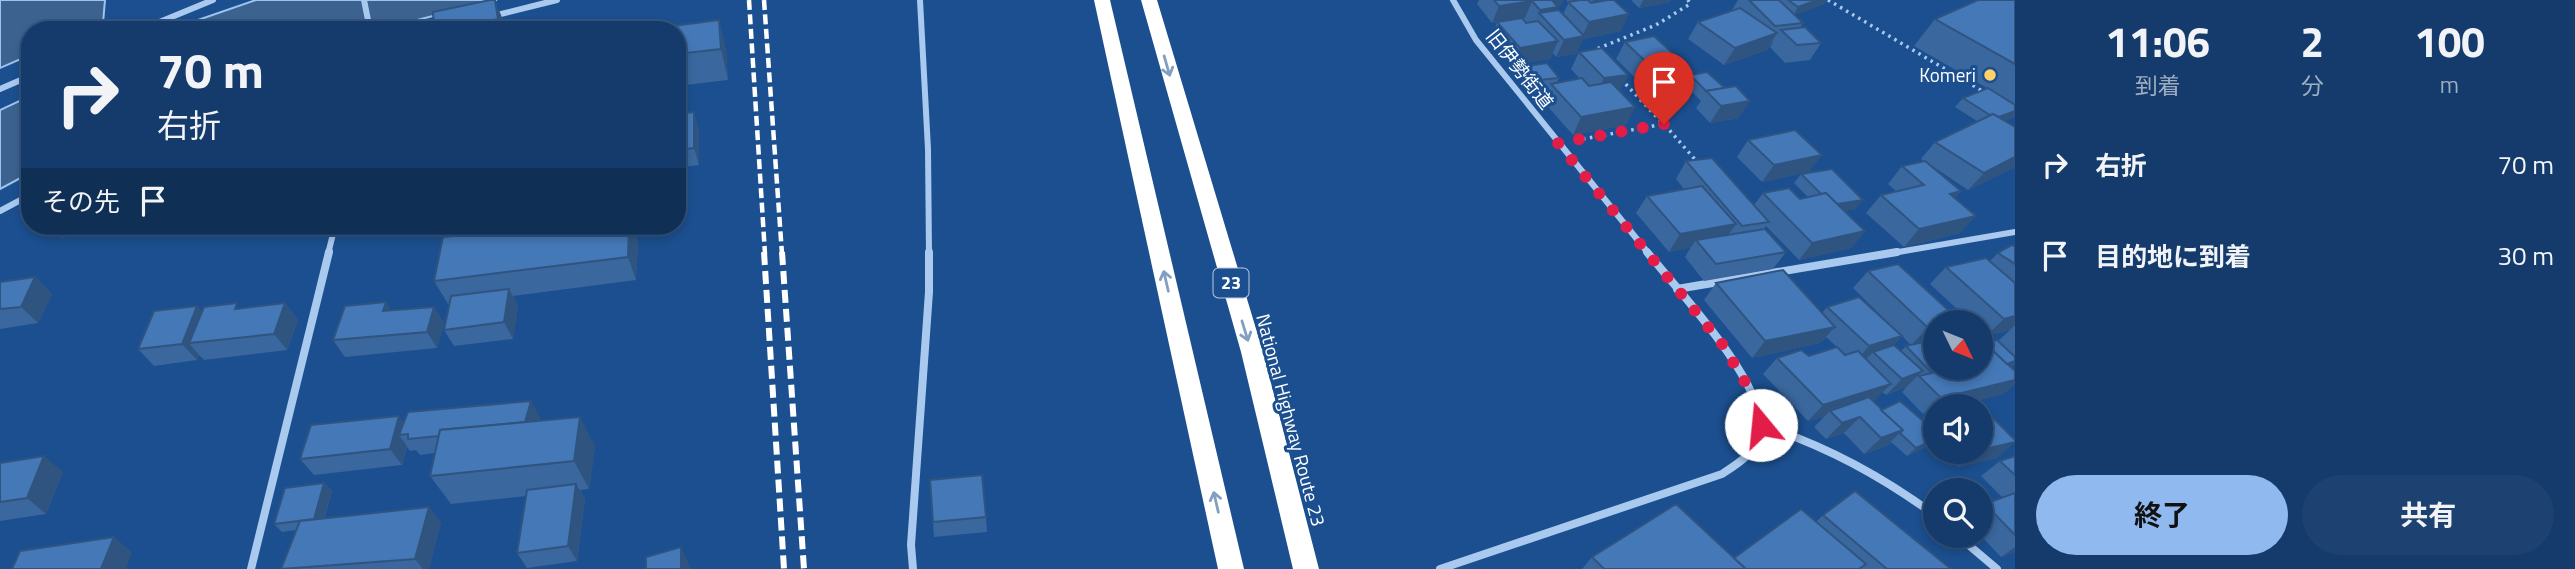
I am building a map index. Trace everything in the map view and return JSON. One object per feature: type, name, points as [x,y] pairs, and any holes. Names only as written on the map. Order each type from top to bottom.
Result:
[{"type":"highway","points":[[1102,0],[1231,569]]},
{"type":"highway","name":"National Highway Route 23","points":[[1149,0],[1252,352],[1306,569]]},
{"type":"street","points":[[162,21],[213,0]]},
{"type":"street","points":[[364,0],[368,21]]},
{"type":"street","points":[[479,20],[557,0]]},
{"type":"street","points":[[913,569],[911,545],[929,292],[928,149],[920,0]]},
{"type":"street","name":"旧伊勢街道","points":[[1453,0],[1476,40],[1739,370],[1753,395],[1761,425]]},
{"type":"street","points":[[0,89],[21,80]]},
{"type":"street","points":[[0,211],[21,200]]},
{"type":"street","points":[[1677,289],[2015,232]]},
{"type":"street","points":[[251,569],[333,235]]},
{"type":"street","points":[[1440,569],[1722,474],[1743,464],[1756,446],[1761,425],[1796,435],[1854,462],[1882,477],[1923,507]]},
{"type":"street","points":[[1972,548],[1997,569]]},
{"type":"path","points":[[1602,59],[1594,50],[1645,32],[1676,15],[1690,4],[1688,0]]},
{"type":"path","points":[[1828,0],[1992,97]]},
{"type":"path","points":[[1620,78],[1701,165]]},
{"type":"path","points":[[1558,143],[1664,124]]},
{"type":"water","points":[[0,0],[105,0],[103,21],[21,21],[21,59],[0,68]]},
{"type":"water","points":[[256,0],[497,0],[413,21],[195,21]]},
{"type":"water","points":[[21,100],[21,178],[0,189],[0,110]]},
{"type":"building","points":[[495,0],[498,19],[434,21],[433,12]]},
{"type":"building","points":[[1494,0],[1552,0],[1558,7],[1540,10],[1532,1],[1499,6]]},
{"type":"building","points":[[1588,0],[1591,3],[1614,0],[1629,14],[1589,22],[1568,2]]},
{"type":"building","points":[[1749,0],[1779,0],[1803,23],[1775,26]]},
{"type":"building","points":[[1788,0],[1817,0],[1798,7]]},
{"type":"building","points":[[1978,0],[2015,0],[2015,64],[1935,19]]},
{"type":"building","points":[[1740,8],[1777,33],[1735,48],[1698,22]]},
{"type":"building","points":[[1559,10],[1584,36],[1564,40],[1539,13]]},
{"type":"building","points":[[1522,18],[1526,23],[1538,21],[1558,41],[1520,48],[1497,22]]},
{"type":"building","points":[[719,20],[721,49],[686,53],[686,24]]},
{"type":"building","points":[[1805,27],[1821,43],[1797,45],[1781,30]]},
{"type":"building","points":[[1654,36],[1693,72],[1663,78],[1625,42]]},
{"type":"building","points":[[1602,48],[1628,75],[1604,78],[1579,52]]},
{"type":"building","points":[[1547,63],[1559,78],[1539,80],[1527,66]]},
{"type":"building","points":[[1707,72],[1725,88],[1706,91],[1691,76]]},
{"type":"building","points":[[1582,78],[1589,86],[1611,82],[1635,107],[1581,117],[1551,84]]},
{"type":"building","points":[[1736,86],[1750,101],[1721,106],[1706,91]]},
{"type":"building","points":[[1988,88],[2015,105],[2015,111],[1999,117],[1990,115],[1963,98]]},
{"type":"building","points":[[694,112],[694,148],[686,149],[686,113]]},
{"type":"building","points":[[1993,114],[2015,127],[2015,157],[1984,173],[1935,142]]},
{"type":"building","points":[[1795,130],[1822,155],[1774,165],[1748,140]]},
{"type":"building","points":[[1712,158],[1769,222],[1742,226],[1686,161]]},
{"type":"building","points":[[1925,161],[1961,191],[1950,194],[1976,216],[1919,229],[1881,195],[1924,185],[1902,166]]},
{"type":"building","points":[[1832,169],[1863,200],[1837,204],[1826,193],[1821,194],[1801,174]]},
{"type":"building","points":[[1702,186],[1736,224],[1680,234],[1647,196]]},
{"type":"building","points":[[1789,188],[1800,199],[1826,193],[1865,231],[1812,243],[1763,193]]},
{"type":"building","points":[[1765,229],[1786,252],[1716,264],[1696,240]]},
{"type":"building","points":[[629,235],[628,257],[434,281],[443,237]]},
{"type":"building","points":[[2012,245],[2015,247],[2015,264],[1998,253]]},
{"type":"building","points":[[1986,258],[2015,283],[2015,316],[2004,319],[1946,267]]},
{"type":"building","points":[[1898,264],[1948,310],[1923,310],[1923,323],[1868,271]]},
{"type":"building","points":[[1783,270],[1835,327],[1765,341],[1716,283]]},
{"type":"building","points":[[35,277],[21,307],[0,309],[0,282]]},
{"type":"building","points":[[509,289],[504,322],[444,330],[451,296]]},
{"type":"building","points":[[1859,297],[1902,336],[1869,346],[1827,307]]},
{"type":"building","points":[[386,302],[383,311],[434,307],[427,332],[333,340],[345,306]]},
{"type":"building","points":[[237,303],[235,309],[285,303],[274,334],[189,343],[204,307]]},
{"type":"building","points":[[197,306],[182,344],[138,349],[154,311]]},
{"type":"building","points":[[1997,340],[2015,357],[2015,361],[2007,364],[1993,351],[1993,341]]},
{"type":"building","points":[[1923,342],[1923,364],[1906,346]]},
{"type":"building","points":[[1894,345],[1923,371],[1902,379],[1873,352]]},
{"type":"building","points":[[1837,347],[1845,355],[1858,351],[1891,384],[1823,405],[1777,358],[1801,350],[1809,356]]},
{"type":"building","points":[[1993,350],[2015,371],[2015,380],[1957,394],[1937,394],[1923,380],[1993,380]]},
{"type":"building","points":[[1869,397],[1903,430],[1881,438],[1860,417],[1842,423],[1830,411]]},
{"type":"building","points":[[531,401],[525,422],[440,430],[439,436],[408,439],[408,434],[399,435],[408,412]]},
{"type":"building","points":[[1900,401],[1923,421],[1923,445],[1916,448],[1900,433],[1903,430],[1881,410]]},
{"type":"building","points":[[399,416],[390,449],[300,459],[311,425]]},
{"type":"building","points":[[580,417],[574,461],[430,476],[440,430]]},
{"type":"building","points":[[1993,418],[2015,440],[1993,447]]},
{"type":"building","points":[[44,456],[27,498],[0,502],[0,463]]},
{"type":"building","points":[[2015,456],[2015,475],[2000,461]]},
{"type":"building","points":[[982,475],[986,517],[933,522],[930,480]]},
{"type":"building","points":[[324,483],[314,519],[274,524],[285,488]]},
{"type":"building","points":[[576,484],[568,546],[517,553],[527,490]]},
{"type":"building","points":[[1855,491],[1951,569],[1887,569],[1823,515]]},
{"type":"building","points":[[2015,493],[2015,535],[1993,512],[1993,501]]},
{"type":"building","points":[[1676,504],[1746,569],[1604,569],[1592,557]]},
{"type":"building","points":[[429,507],[415,559],[281,569],[300,521]]},
{"type":"building","points":[[1801,509],[1866,564],[1859,569],[1746,569],[1734,558]]},
{"type":"building","points":[[114,537],[101,569],[12,569],[20,551]]},
{"type":"building","points":[[681,547],[681,569],[646,569],[646,557]]},
{"type":"railway","points":[[749,0],[765,254]]},
{"type":"railway","points":[[764,0],[782,254]]},
{"type":"railway","points":[[764,252],[784,569]]},
{"type":"railway","points":[[782,252],[804,569]]},
{"type":"place","name":"Komeri","points":[[1990,75]]},
{"type":"route","points":[[1664,124],[1558,143],[1722,344],[1753,395],[1761,425]]}]
